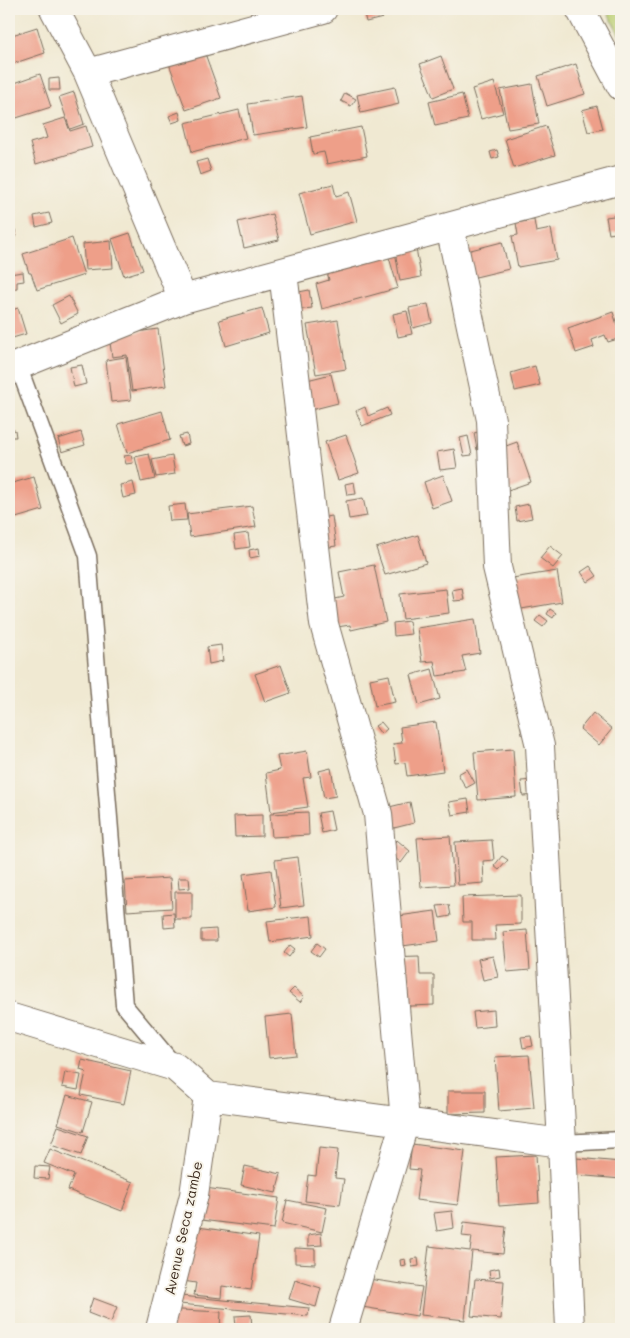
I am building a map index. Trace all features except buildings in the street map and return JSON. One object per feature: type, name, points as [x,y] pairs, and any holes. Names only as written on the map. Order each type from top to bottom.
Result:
[{"type":"street","points":[[54,9],[88,73],[183,299]]},
{"type":"street","points":[[88,73],[323,9]]},
{"type":"street","points":[[580,9],[621,86]]},
{"type":"street","points":[[14,367],[183,299],[621,180]]},
{"type":"street","points":[[450,226],[491,420],[497,566],[540,746],[562,1143],[570,1329]]},
{"type":"street","points":[[282,272],[324,624],[378,814],[405,1121],[343,1329]]},
{"type":"street","points":[[9,1017],[175,1067],[208,1096],[562,1143]]},
{"type":"street","name":"Avenue Seca zambe","points":[[160,1329],[194,1195],[208,1096]]},
{"type":"lane","points":[[14,367],[88,556],[124,1005],[175,1067]]},
{"type":"lane","points":[[562,1143],[621,1140]]},
{"type":"green space","points":[[606,9],[621,9],[621,38]]}]
